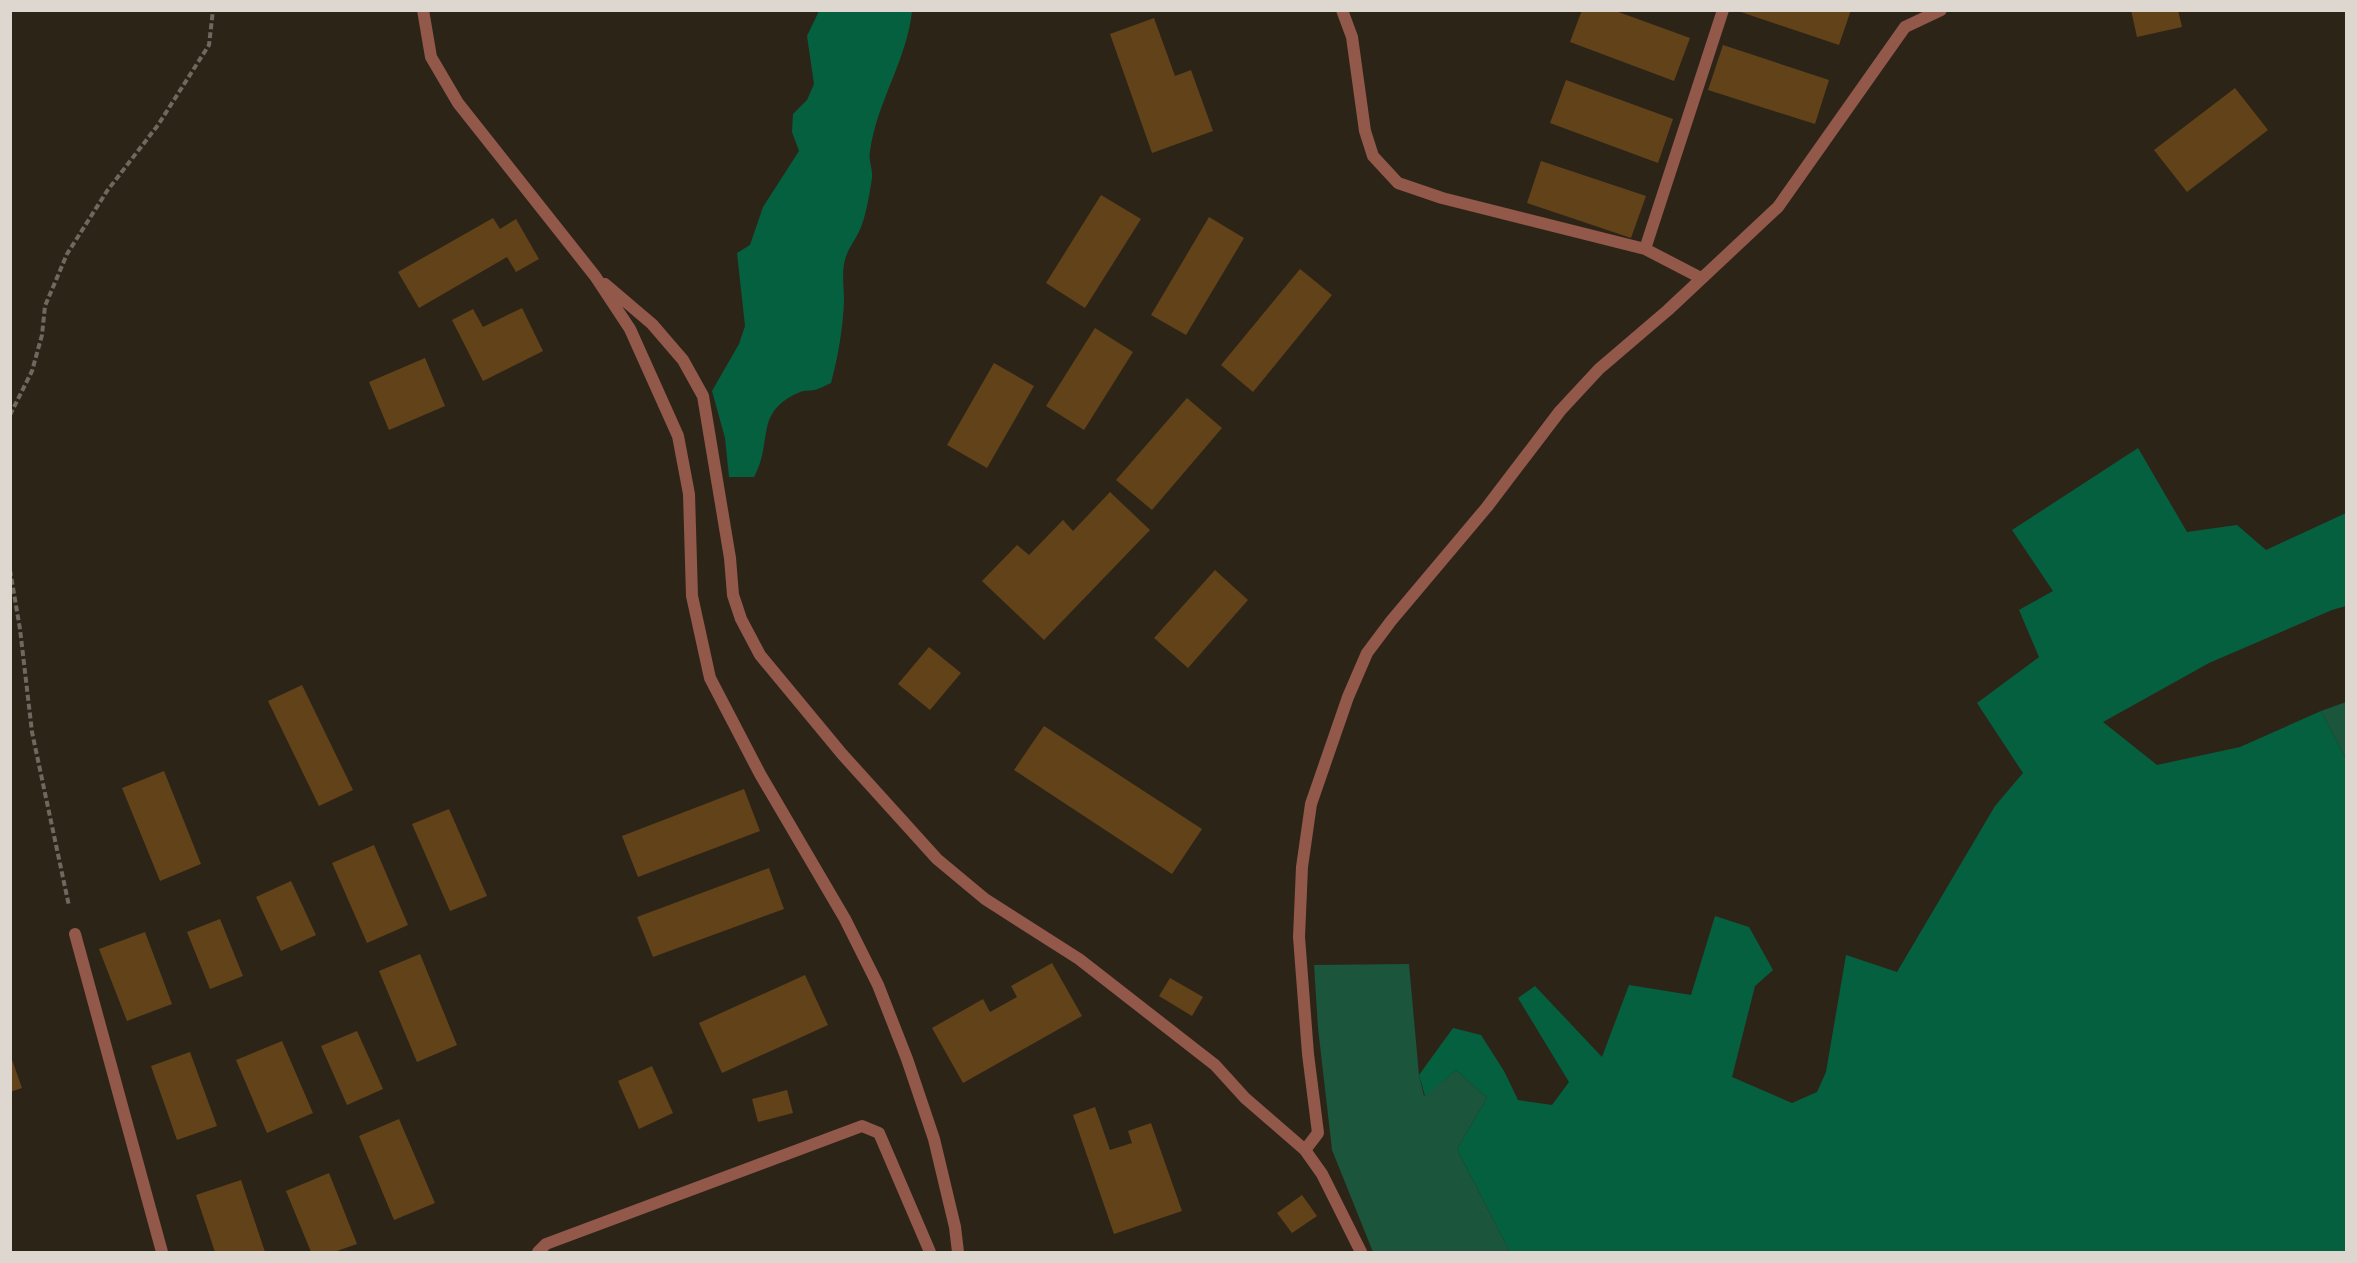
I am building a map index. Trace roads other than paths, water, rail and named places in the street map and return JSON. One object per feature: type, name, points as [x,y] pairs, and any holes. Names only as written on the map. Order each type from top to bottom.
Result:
[{"type":"street","points":[[423,10],[431,57],[458,103],[595,276],[630,329],[678,436],[689,494],[692,596],[710,678],[760,774],[844,919],[878,986],[907,1059],[934,1139],[955,1227],[958,1252]]},
{"type":"street","points":[[1342,10],[1352,37],[1365,131],[1370,148],[1373,156],[1398,183],[1442,198],[1645,249],[1701,278]]},
{"type":"street","points":[[1645,249],[1723,10]]},
{"type":"street","points":[[1305,1150],[1318,1133],[1308,1054],[1299,937],[1302,867],[1311,804],[1348,697],[1367,653],[1486,507],[1560,411],[1599,369],[1668,310],[1778,207],[1905,27],[1941,10]]},
{"type":"street","points":[[595,276],[652,324],[683,360],[703,396],[730,558],[733,595],[738,611],[760,655],[799,704],[937,859],[985,899],[1079,959],[1215,1065],[1245,1098],[1305,1150],[1322,1174],[1361,1252]]},
{"type":"street","points":[[75,934],[162,1252]]},
{"type":"street","points":[[538,1252],[546,1244],[862,1126],[879,1133],[930,1252]]}]
